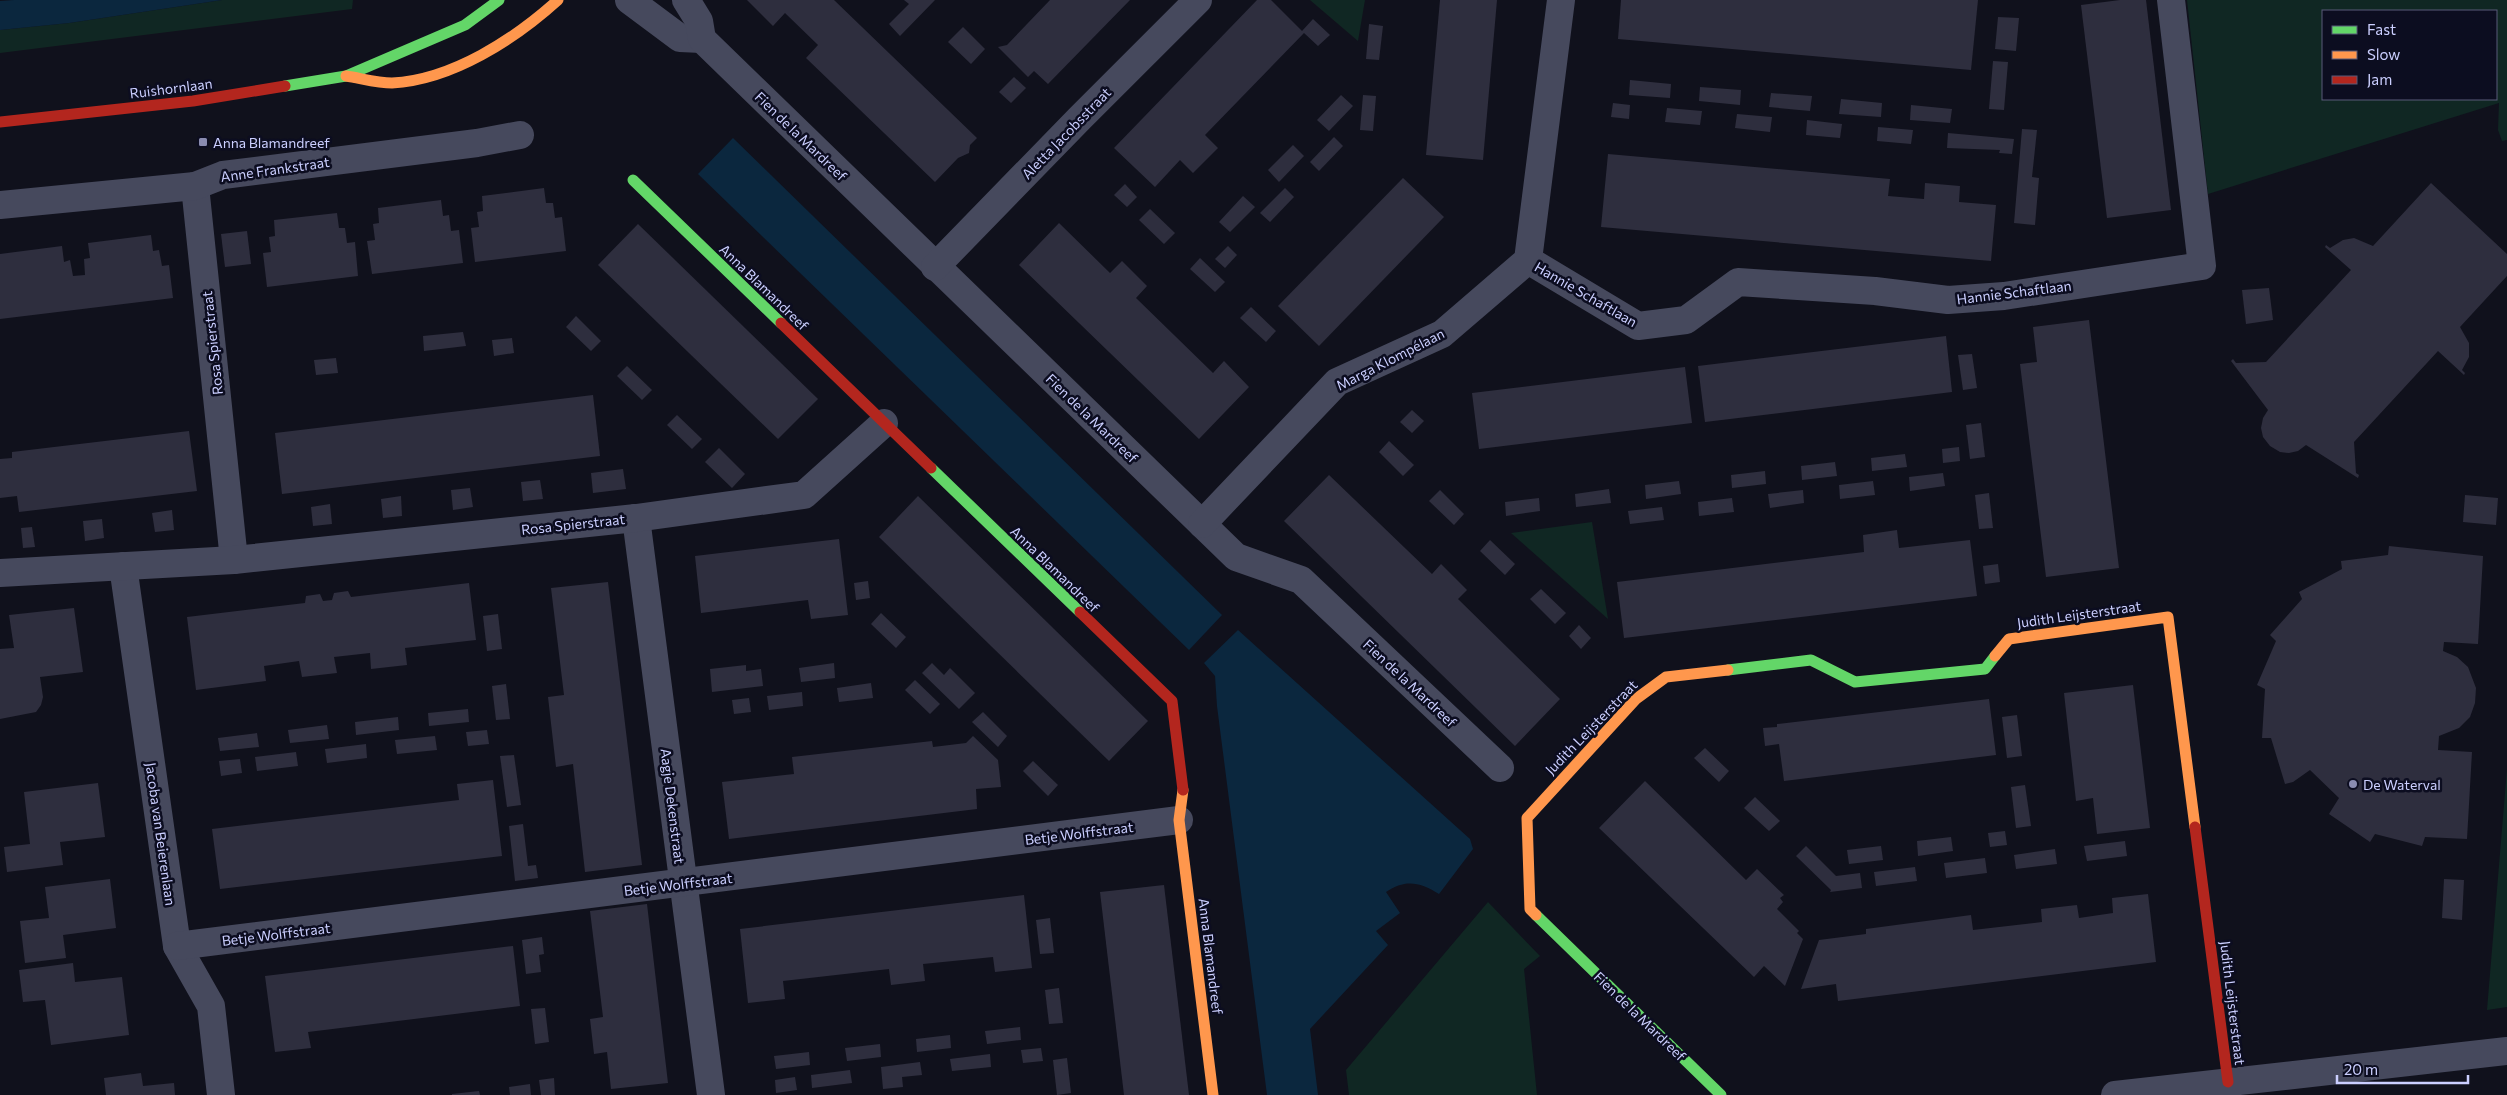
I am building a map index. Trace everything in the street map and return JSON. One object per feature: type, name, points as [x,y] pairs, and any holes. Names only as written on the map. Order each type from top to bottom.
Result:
[{"type":"street","name":"Ruishornlaan","points":[[0,122],[194,101],[346,76],[386,57],[438,38],[465,25],[499,0]]},
{"type":"street","name":"Ruishornlaan","points":[[346,76],[390,83],[425,77],[468,62],[529,26],[558,0]]},
{"type":"street","points":[[629,0],[658,24],[680,38],[702,39],[699,21],[686,0]]},
{"type":"street","name":"Aletta Jacobsstraat","points":[[935,267],[1078,119],[1198,0]]},
{"type":"street","points":[[1528,260],[1561,0]]},
{"type":"street","name":"Hannie Schaftlaan","points":[[1528,260],[1638,326],[1686,320],[1738,282],[1875,291],[1948,300],[2004,296],[2202,266],[2171,0]]},
{"type":"street","name":"Fien de la Mardreef","points":[[702,39],[1236,557],[1301,580],[1500,768]]},
{"type":"street","name":"Anne Frankstraat","points":[[0,204],[195,186],[223,175],[477,143],[520,135]]},
{"type":"street","name":"Anna Blamandreef","points":[[633,180],[1172,701],[1183,792],[1179,820],[1213,1095]]},
{"type":"street","name":"Rosa Spierstraat","points":[[195,186],[234,560]]},
{"type":"street","name":"Marga Klompélaan","points":[[1202,524],[1337,382],[1442,334],[1528,260]]},
{"type":"street","name":"Rosa Spierstraat","points":[[0,574],[234,560],[636,518],[804,495],[884,423]]},
{"type":"street","name":"Aagje Dekenstraat","points":[[636,518],[712,1095]]},
{"type":"street","name":"Jacoba van Beierenlaan","points":[[122,566],[176,946],[211,1006],[222,1095]]},
{"type":"street","name":"Judith Leijsterstraat","points":[[1538,804],[1636,699],[1666,677],[1811,660],[1855,682],[1935,675],[1985,669],[2009,639],[2168,617],[2228,1082]]},
{"type":"street","name":"Fien de la Mardreef","points":[[1538,804],[1526,818],[1530,909],[1721,1095]]},
{"type":"street","name":"Betje Wolffstraat","points":[[176,946],[1179,820]]},
{"type":"street","points":[[2115,1095],[2507,1051]]},
{"type":"green space","points":[[222,0],[353,0],[352,9],[0,53],[0,30],[69,23]]},
{"type":"green space","points":[[1310,0],[1365,0],[1358,41]]},
{"type":"green space","points":[[2187,0],[2507,0],[2507,140],[2502,141],[2498,130],[2499,103],[2208,194]]},
{"type":"green space","points":[[1592,522],[1608,619],[1511,533]]},
{"type":"green space","points":[[2507,769],[2507,1007],[2487,1010]]},
{"type":"green space","points":[[1488,902],[1540,956],[1524,969],[1537,1095],[1349,1095],[1346,1070]]},
{"type":"water","points":[[222,0],[69,23],[0,30],[0,1]]},
{"type":"water","points":[[733,138],[1222,615],[1189,650],[698,174]]},
{"type":"water","points":[[1238,630],[1470,839],[1473,849],[1439,894],[1425,887],[1412,884],[1400,885],[1386,892],[1400,913],[1376,931],[1388,945],[1310,1029],[1318,1095],[1267,1095],[1217,706],[1215,676],[1204,663]]},
{"type":"building","points":[[747,0],[834,0],[977,138],[970,145],[969,153],[958,158],[935,182],[806,58],[818,45],[785,13],[773,26]]},
{"type":"building","points":[[904,0],[935,0],[900,36],[889,24],[909,4]]},
{"type":"building","points":[[1050,0],[1130,0],[1048,84],[1034,71],[1028,77],[998,47],[1007,45]]},
{"type":"building","points":[[1257,0],[1271,0],[1302,31],[1313,19],[1330,35],[1318,46],[1304,33],[1205,135],[1218,148],[1193,173],[1180,160],[1155,187],[1114,148]]},
{"type":"building","points":[[1440,0],[1497,0],[1483,160],[1426,155]]},
{"type":"building","points":[[1621,0],[1978,0],[1971,70],[1618,39]]},
{"type":"building","points":[[2120,0],[2146,0],[2171,210],[2107,218],[2081,5]]},
{"type":"building","points":[[1998,17],[2019,18],[2016,51],[1995,49]]},
{"type":"building","points":[[1369,24],[1383,26],[1379,60],[1366,59]]},
{"type":"building","points":[[963,27],[985,49],[971,64],[948,42]]},
{"type":"building","points":[[1993,61],[2008,62],[2004,110],[1989,109]]},
{"type":"building","points":[[1014,77],[1026,88],[1011,103],[999,92]]},
{"type":"building","points":[[1630,80],[1671,84],[1670,98],[1629,95]]},
{"type":"building","points":[[1700,87],[1741,90],[1740,105],[1699,101]]},
{"type":"building","points":[[1771,93],[1812,96],[1810,111],[1769,107]]},
{"type":"building","points":[[1341,95],[1353,106],[1329,131],[1317,120]]},
{"type":"building","points":[[1363,95],[1376,96],[1373,131],[1360,130]]},
{"type":"building","points":[[1841,99],[1882,103],[1881,117],[1839,114]]},
{"type":"building","points":[[1613,103],[1630,105],[1629,119],[1611,117]]},
{"type":"building","points":[[1911,105],[1952,109],[1950,123],[1910,120]]},
{"type":"building","points":[[1667,108],[1702,111],[1700,125],[1665,122]]},
{"type":"building","points":[[1737,114],[1772,117],[1770,132],[1735,128]]},
{"type":"building","points":[[1807,120],[1842,124],[1840,138],[1806,135]]},
{"type":"building","points":[[1878,127],[1913,130],[1911,144],[1877,141]]},
{"type":"building","points":[[2022,129],[2037,130],[2032,177],[2039,178],[2035,225],[2014,223]]},
{"type":"building","points":[[1948,133],[2014,139],[2012,154],[1999,153],[2000,150],[1947,148]]},
{"type":"building","points":[[1334,137],[1343,146],[1319,171],[1310,162]]},
{"type":"building","points":[[1293,145],[1304,156],[1279,182],[1268,170]]},
{"type":"building","points":[[1608,154],[1890,179],[1888,196],[1924,199],[1925,183],[1960,186],[1959,202],[1996,205],[1991,261],[1601,227]]},
{"type":"building","points":[[1403,178],[1444,217],[1319,346],[1278,306]]},
{"type":"building","points":[[2431,183],[2507,254],[2507,276],[2460,327],[2469,343],[2469,357],[2462,370],[2465,373],[2464,375],[2438,351],[2354,442],[2358,478],[2306,445],[2298,451],[2280,452],[2270,446],[2263,437],[2261,428],[2263,418],[2268,410],[2231,361],[2233,359],[2236,363],[2266,362],[2351,270],[2325,247],[2326,245],[2330,248],[2343,240],[2354,238],[2373,246]]},
{"type":"building","points":[[1125,184],[1137,197],[1127,207],[1114,195]]},
{"type":"building","points":[[544,188],[546,203],[553,203],[555,218],[562,217],[566,251],[475,262],[471,228],[479,227],[477,212],[483,211],[482,196]]},
{"type":"building","points":[[1285,188],[1294,197],[1270,222],[1260,213]]},
{"type":"building","points":[[1243,196],[1255,207],[1230,232],[1219,222]]},
{"type":"building","points":[[441,200],[443,216],[449,215],[451,231],[459,230],[463,263],[372,274],[367,241],[375,240],[373,224],[379,223],[378,208]]},
{"type":"building","points":[[1150,209],[1175,233],[1164,244],[1139,220]]},
{"type":"building","points":[[337,213],[339,228],[345,228],[347,243],[355,242],[358,276],[267,287],[263,253],[271,252],[269,237],[275,236],[274,220]]},
{"type":"building","points":[[1059,223],[1110,273],[1122,261],[1147,286],[1136,298],[1213,373],[1224,361],[1249,387],[1199,439],[1019,265]]},
{"type":"building","points":[[638,224],[818,399],[778,439],[598,265]]},
{"type":"building","points":[[247,231],[251,264],[225,267],[221,234]]},
{"type":"building","points":[[151,235],[153,251],[159,250],[162,266],[169,265],[173,298],[0,319],[0,254],[62,246],[64,262],[70,260],[73,276],[85,275],[84,259],[90,258],[88,243]]},
{"type":"building","points":[[1228,246],[1237,255],[1225,268],[1215,259]]},
{"type":"building","points":[[1200,258],[1225,282],[1215,292],[1190,269]]},
{"type":"building","points":[[2269,288],[2273,320],[2246,324],[2242,290]]},
{"type":"building","points":[[1251,307],[1276,331],[1266,342],[1240,318]]},
{"type":"building","points":[[576,316],[601,341],[591,351],[566,327]]},
{"type":"building","points":[[2089,320],[2119,568],[2046,577],[2020,364],[2037,362],[2033,327]]},
{"type":"building","points":[[463,332],[466,346],[424,351],[423,336]]},
{"type":"building","points":[[1946,336],[1952,392],[1705,422],[1698,366]]},
{"type":"building","points":[[512,338],[514,353],[494,356],[492,340]]},
{"type":"building","points":[[1972,354],[1977,388],[1963,390],[1958,355]]},
{"type":"building","points":[[336,358],[338,373],[316,375],[314,360]]},
{"type":"building","points":[[627,366],[652,390],[642,400],[617,376]]},
{"type":"building","points":[[1685,367],[1692,423],[1479,449],[1472,393]]},
{"type":"building","points":[[593,395],[600,456],[282,494],[275,433]]},
{"type":"building","points":[[1412,410],[1424,421],[1412,433],[1400,422]]},
{"type":"building","points":[[677,415],[702,439],[692,449],[667,425]]},
{"type":"building","points":[[1981,423],[1985,457],[1970,459],[1966,425]]},
{"type":"building","points":[[189,431],[197,491],[19,512],[17,496],[0,498],[0,459],[12,458],[12,452]]},
{"type":"building","points":[[1389,441],[1414,465],[1403,476],[1379,452]]},
{"type":"building","points":[[1959,447],[1960,461],[1943,463],[1942,449]]},
{"type":"building","points":[[719,448],[745,474],[732,488],[705,462]]},
{"type":"building","points":[[1905,454],[1907,467],[1872,471],[1871,458]]},
{"type":"building","points":[[1835,462],[1837,476],[1802,480],[1801,466]]},
{"type":"building","points":[[623,469],[626,489],[593,493],[591,473]]},
{"type":"building","points":[[1765,471],[1766,484],[1732,488],[1731,475]]},
{"type":"building","points":[[1943,473],[1945,486],[1910,491],[1909,477]]},
{"type":"building","points":[[1329,475],[1432,574],[1441,564],[1467,590],[1458,599],[1560,699],[1515,746],[1284,521]]},
{"type":"building","points":[[540,480],[543,499],[523,501],[521,482]]},
{"type":"building","points":[[1679,481],[1681,494],[1646,499],[1645,485]]},
{"type":"building","points":[[1873,481],[1875,495],[1840,499],[1839,485]]},
{"type":"building","points":[[470,488],[473,507],[453,510],[451,490]]},
{"type":"building","points":[[1609,489],[1611,503],[1576,507],[1575,494]]},
{"type":"building","points":[[1440,490],[1464,514],[1454,525],[1429,501]]},
{"type":"building","points":[[1803,490],[1804,503],[1770,508],[1768,494]]},
{"type":"building","points":[[1989,493],[1993,528],[1979,529],[1975,495]]},
{"type":"building","points":[[2465,495],[2498,498],[2496,525],[2463,522]]},
{"type":"building","points":[[401,496],[402,516],[383,518],[381,499]]},
{"type":"building","points":[[918,496],[1148,721],[1109,761],[879,537]]},
{"type":"building","points":[[1539,498],[1540,511],[1506,516],[1505,502]]},
{"type":"building","points":[[1732,498],[1734,512],[1699,516],[1698,502]]},
{"type":"building","points":[[330,504],[332,524],[313,526],[311,507]]},
{"type":"building","points":[[1662,507],[1664,520],[1630,524],[1628,511]]},
{"type":"building","points":[[172,510],[174,530],[155,532],[152,513]]},
{"type":"building","points":[[102,519],[104,538],[85,541],[83,521]]},
{"type":"building","points":[[32,527],[35,547],[23,548],[21,528]]},
{"type":"building","points":[[1897,530],[1899,548],[1970,540],[1977,596],[1624,638],[1617,582],[1864,552],[1863,535]]},
{"type":"building","points":[[839,539],[848,615],[811,619],[808,600],[701,613],[695,556]]},
{"type":"building","points":[[1490,540],[1515,564],[1505,575],[1480,551]]},
{"type":"building","points":[[2389,546],[2483,556],[2478,644],[2444,642],[2443,651],[2457,657],[2468,667],[2476,688],[2475,703],[2470,717],[2459,728],[2439,736],[2438,750],[2472,752],[2467,839],[2425,837],[2422,846],[2375,834],[2370,842],[2329,814],[2339,798],[2310,770],[2293,782],[2285,784],[2271,738],[2262,738],[2265,689],[2257,685],[2276,641],[2270,635],[2302,599],[2299,592],[2342,569],[2341,561],[2388,555]]},
{"type":"building","points":[[1998,564],[2000,582],[1985,584],[1983,566]]},
{"type":"building","points":[[868,581],[870,598],[856,600],[854,583]]},
{"type":"building","points":[[608,582],[642,865],[585,872],[573,764],[556,767],[548,697],[564,695],[551,588]]},
{"type":"building","points":[[469,583],[476,640],[405,648],[407,665],[371,669],[370,653],[334,657],[337,673],[302,677],[299,661],[264,666],[266,681],[196,690],[187,617],[305,603],[306,596],[320,594],[323,601],[332,600],[334,593],[348,591],[351,597]]},
{"type":"building","points":[[1541,589],[1566,613],[1555,624],[1530,599]]},
{"type":"building","points":[[74,608],[83,672],[40,677],[43,697],[41,705],[36,712],[0,719],[0,649],[14,648],[9,615]]},
{"type":"building","points":[[881,613],[906,637],[896,648],[871,624]]},
{"type":"building","points":[[498,614],[502,649],[487,651],[483,616]]},
{"type":"building","points":[[1579,625],[1591,638],[1581,649],[1569,636]]},
{"type":"building","points":[[834,663],[835,678],[801,682],[799,668]]},
{"type":"building","points":[[932,663],[944,675],[950,668],[975,693],[959,709],[922,673]]},
{"type":"building","points":[[746,665],[746,671],[761,669],[763,686],[712,692],[710,669]]},
{"type":"building","points":[[915,680],[940,704],[930,714],[905,690]]},
{"type":"building","points":[[871,683],[873,698],[839,702],[837,688]]},
{"type":"building","points":[[506,684],[510,719],[496,720],[492,686]]},
{"type":"building","points":[[2133,685],[2150,828],[2097,834],[2093,798],[2076,801],[2064,693]]},
{"type":"building","points":[[802,692],[803,706],[769,710],[767,696]]},
{"type":"building","points":[[749,698],[751,712],[734,714],[732,700]]},
{"type":"building","points":[[1989,699],[1996,755],[1784,781],[1779,744],[1765,746],[1763,728],[1777,727],[1777,724]]},
{"type":"building","points":[[468,709],[469,722],[429,726],[428,713]]},
{"type":"building","points":[[983,712],[1007,736],[998,747],[972,722]]},
{"type":"building","points":[[2017,715],[2022,756],[2007,758],[2002,717]]},
{"type":"building","points":[[398,717],[399,730],[356,735],[355,722]]},
{"type":"building","points":[[327,725],[329,739],[290,743],[288,730]]},
{"type":"building","points":[[487,730],[489,744],[468,746],[466,732]]},
{"type":"building","points":[[257,733],[259,747],[220,751],[218,738]]},
{"type":"building","points":[[435,736],[437,750],[397,754],[395,740]]},
{"type":"building","points":[[973,736],[998,760],[1001,787],[976,789],[977,809],[729,839],[722,782],[794,774],[792,757],[932,741],[933,747],[966,743]]},
{"type":"building","points":[[366,744],[367,758],[327,763],[325,749]]},
{"type":"building","points":[[1705,748],[1729,771],[1719,782],[1694,758]]},
{"type":"building","points":[[296,752],[298,766],[257,771],[255,757]]},
{"type":"building","points":[[514,755],[521,805],[507,807],[500,756]]},
{"type":"building","points":[[240,759],[242,773],[221,776],[219,761]]},
{"type":"building","points":[[1033,761],[1058,785],[1048,796],[1023,771]]},
{"type":"building","points":[[493,780],[502,856],[220,889],[212,829],[459,800],[457,784]]},
{"type":"building","points":[[1645,781],[1746,880],[1757,869],[1784,895],[1780,898],[1783,902],[1777,909],[1799,931],[1797,933],[1803,939],[1785,986],[1764,966],[1754,977],[1599,828]]},
{"type":"building","points":[[98,783],[105,837],[60,842],[63,865],[7,872],[4,847],[30,844],[24,792]]},
{"type":"building","points":[[2025,785],[2031,826],[2016,828],[2011,787]]},
{"type":"building","points":[[1755,797],[1780,821],[1769,831],[1744,808]]},
{"type":"building","points":[[523,824],[528,866],[536,865],[538,878],[515,881],[509,826]]},
{"type":"building","points":[[2005,831],[2007,845],[1990,847],[1988,833]]},
{"type":"building","points":[[1951,837],[1953,851],[1918,856],[1917,841]]},
{"type":"building","points":[[2125,841],[2127,856],[2087,861],[2084,846]]},
{"type":"building","points":[[1806,846],[1836,876],[1860,873],[1862,888],[1830,892],[1831,890],[1796,856]]},
{"type":"building","points":[[1881,846],[1883,860],[1849,864],[1847,850]]},
{"type":"building","points":[[2055,849],[2057,864],[2016,869],[2014,855]]},
{"type":"building","points":[[1985,858],[1987,873],[1946,878],[1944,863]]},
{"type":"building","points":[[1915,867],[1917,881],[1876,886],[1874,872]]},
{"type":"building","points":[[110,879],[116,928],[63,935],[66,958],[25,963],[20,921],[49,918],[45,887]]},
{"type":"building","points":[[2444,879],[2464,880],[2462,920],[2442,918]]},
{"type":"building","points":[[1164,885],[1189,1095],[1124,1095],[1100,892]]},
{"type":"building","points":[[2148,894],[2156,962],[1838,1001],[1836,984],[1801,989],[1819,940],[1866,934],[1866,929],[1971,915],[1973,930],[2042,922],[2041,909],[2077,905],[2079,918],[2113,913],[2112,898]]},
{"type":"building","points":[[1024,895],[1032,968],[995,972],[993,957],[923,964],[925,981],[891,985],[889,969],[783,981],[785,999],[748,1003],[740,929]]},
{"type":"building","points":[[647,904],[668,1083],[611,1089],[607,1052],[594,1054],[590,1019],[603,1017],[590,911]]},
{"type":"building","points":[[1050,918],[1054,953],[1040,954],[1036,920]]},
{"type":"building","points":[[542,937],[544,954],[539,955],[541,972],[526,974],[522,940]]},
{"type":"building","points":[[513,946],[520,1006],[308,1032],[311,1048],[275,1052],[265,976]]},
{"type":"building","points":[[73,963],[75,982],[122,977],[129,1035],[51,1045],[45,1000],[23,1002],[19,970]]},
{"type":"building","points":[[1059,988],[1063,1023],[1049,1024],[1045,990]]},
{"type":"building","points":[[545,1008],[549,1042],[535,1044],[531,1009]]},
{"type":"building","points":[[1020,1027],[1021,1040],[987,1044],[985,1031]]},
{"type":"building","points":[[950,1035],[951,1048],[917,1052],[916,1039]]},
{"type":"building","points":[[880,1044],[881,1057],[847,1061],[845,1048]]},
{"type":"building","points":[[1041,1048],[1043,1061],[1023,1063],[1021,1050]]},
{"type":"building","points":[[809,1052],[810,1065],[776,1069],[774,1056]]},
{"type":"building","points":[[990,1054],[991,1067],[952,1071],[950,1059]]},
{"type":"building","points":[[1067,1058],[1071,1093],[1057,1095],[1053,1060]]},
{"type":"building","points":[[920,1062],[922,1075],[902,1077],[903,1087],[883,1089],[881,1067]]},
{"type":"building","points":[[850,1070],[852,1083],[812,1088],[811,1075]]},
{"type":"building","points":[[141,1073],[143,1086],[174,1083],[175,1095],[106,1095],[104,1078]]},
{"type":"building","points":[[795,1077],[797,1090],[776,1093],[775,1080]]},
{"type":"building","points":[[554,1078],[555,1095],[541,1095],[539,1080]]},
{"type":"building","points":[[530,1084],[531,1095],[510,1095],[509,1087]]},
{"type":"building","points":[[479,1091],[480,1095],[452,1095],[452,1094]]},
{"type":"traffic: fast","points":[[285,86],[346,76],[465,25],[499,0]]},
{"type":"traffic: fast","points":[[633,180],[781,323]]},
{"type":"traffic: fast","points":[[931,468],[1080,612]]},
{"type":"traffic: fast","points":[[1728,670],[1811,660],[1855,682],[1985,669],[1995,656]]},
{"type":"traffic: fast","points":[[1536,915],[1721,1095]]},
{"type":"traffic: slow","points":[[346,76],[392,83],[415,80],[460,66],[502,43],[541,15],[558,0]]},
{"type":"traffic: slow","points":[[1995,656],[2009,639],[2168,617],[2195,827]]},
{"type":"traffic: slow","points":[[1536,915],[1530,909],[1527,818],[1636,699],[1666,677],[1728,670]]},
{"type":"traffic: slow","points":[[1183,790],[1179,820],[1213,1095]]},
{"type":"traffic: jam","points":[[0,122],[193,101],[285,86]]},
{"type":"traffic: jam","points":[[781,323],[931,468]]},
{"type":"traffic: jam","points":[[1080,612],[1172,701],[1183,790]]},
{"type":"traffic: jam","points":[[2195,827],[2228,1082]]},
{"type":"place","name":"Anna Blamandreef","points":[[203,142]]},
{"type":"place","name":"De Waterval","points":[[2353,784]]}]
